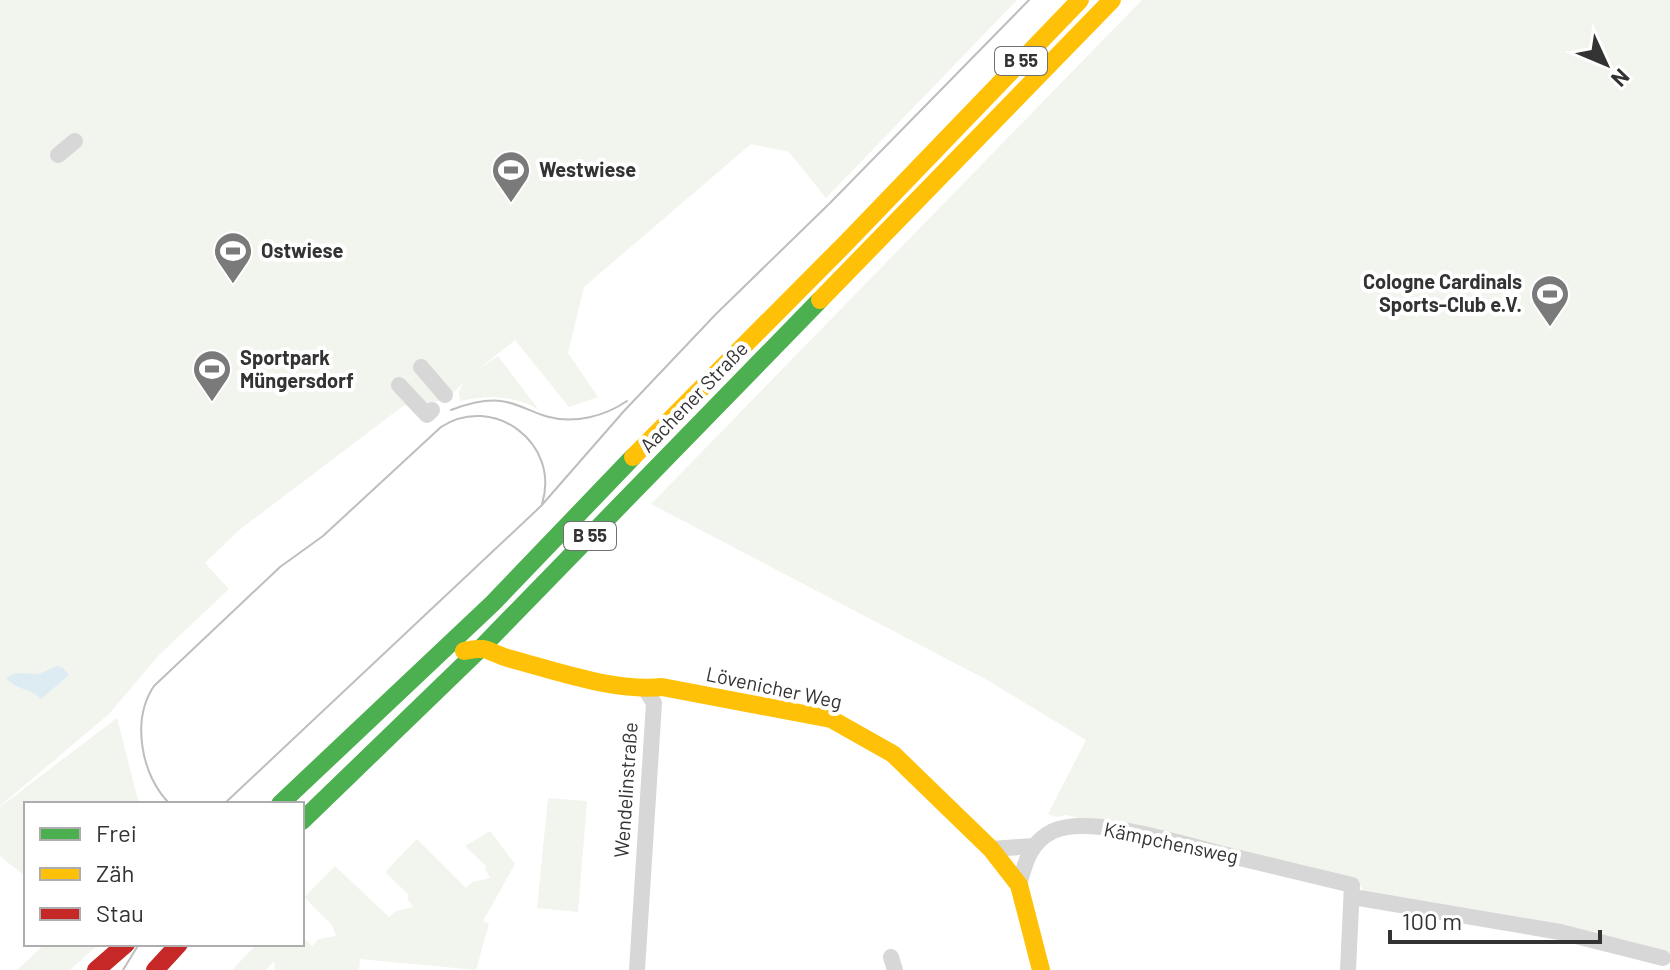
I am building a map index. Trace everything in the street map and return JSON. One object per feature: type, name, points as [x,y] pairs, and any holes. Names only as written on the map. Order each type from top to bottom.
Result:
[{"type":"main road","name":"Aachener Straße","points":[[282,802],[483,613],[1080,0]]},
{"type":"main road","name":"Aachener Straße","points":[[304,819],[482,647],[1112,0]]},
{"type":"main road","points":[[437,656],[482,647],[502,657],[536,666],[645,689]]},
{"type":"main road","name":"Lövenicher Weg","points":[[645,689],[662,687],[831,719],[893,754],[991,849],[1019,885],[1041,970]]},
{"type":"main road","points":[[96,970],[124,946]]},
{"type":"main road","points":[[155,970],[177,946]]},
{"type":"street","points":[[58,155],[75,141]]},
{"type":"street","points":[[421,367],[445,395]]},
{"type":"street","points":[[399,385],[427,415],[432,410]]},
{"type":"street","points":[[482,647],[483,613]]},
{"type":"street","name":"Wendelinstraße","points":[[637,970],[654,703],[645,689]]},
{"type":"street","name":"Kämpchensweg","points":[[1034,846],[1052,831],[1088,826],[1141,834],[1353,892],[1560,932],[1663,958]]},
{"type":"street","points":[[991,849],[1034,846]]},
{"type":"street","points":[[1019,885],[1025,862],[1034,846]]},
{"type":"street","points":[[1348,970],[1353,892]]},
{"type":"shaded area","name":"Sportpark Müngersdorf","points":[[0,0],[1017,0],[826,198],[789,152],[751,144],[584,287],[568,353],[598,397],[569,407],[515,340],[479,369],[498,356],[539,410],[520,401],[501,398],[460,401],[459,392],[463,383],[446,400],[403,406],[238,531],[205,563],[229,589],[158,656],[109,714],[0,806]]},
{"type":"shaded area","points":[[1142,0],[1670,0],[1670,953],[1479,911],[1366,894],[1359,884],[1066,815],[1056,817],[1048,814],[1086,740],[987,680],[651,504]]},
{"type":"shaded area","points":[[57,666],[69,675],[41,699],[6,678],[15,673],[39,674]]},
{"type":"shaded area","points":[[117,718],[138,802],[24,802],[24,875],[0,856],[0,807]]},
{"type":"shaded area","points":[[548,798],[587,801],[578,912],[537,908]]},
{"type":"shaded area","points":[[490,831],[515,864],[483,921],[489,924],[476,970],[360,959],[359,970],[275,970],[274,961],[266,970],[232,970],[255,946],[304,946],[304,938],[312,946],[319,939],[336,936],[332,925],[304,897],[335,866],[389,917],[396,911],[413,907],[407,898],[409,895],[385,872],[417,839],[466,888],[473,882],[490,878],[486,866],[465,846]]},
{"type":"shaded area","points":[[43,946],[97,946],[70,970],[17,970]]},
{"type":"tram line","points":[[226,802],[541,506],[624,411],[716,314],[1029,0]]},
{"type":"tram line","points":[[451,410],[476,402],[501,401],[549,417],[569,420],[600,414],[627,401]]},
{"type":"tram line","points":[[168,802],[152,779],[142,747],[143,715],[154,686],[280,567],[323,536],[441,427],[461,418],[481,416],[501,420],[518,430],[532,444],[542,461],[545,482],[542,504]]},
{"type":"tram line","points":[[123,970],[138,946]]},
{"type":"traffic: fast","points":[[304,819],[482,647],[820,300]]},
{"type":"traffic: fast","points":[[282,802],[493,603],[633,457]]},
{"type":"traffic: slow","points":[[633,457],[845,244],[1080,0]]},
{"type":"traffic: slow","points":[[820,300],[1112,0]]},
{"type":"traffic: slow","points":[[464,651],[484,649],[605,684],[662,687],[831,719],[893,754],[991,849],[1019,885],[1041,970]]},
{"type":"traffic: jam","points":[[96,970],[124,946]]},
{"type":"traffic: jam","points":[[155,970],[177,946]]},
{"type":"place","name":"Westwiese","points":[[511,204]]},
{"type":"place","name":"Ostwiese","points":[[233,285]]},
{"type":"place","name":"Cologne Cardinals Sports-Club e.V.","points":[[1550,328]]},
{"type":"place","name":"Sportpark Müngersdorf","points":[[212,403]]}]
